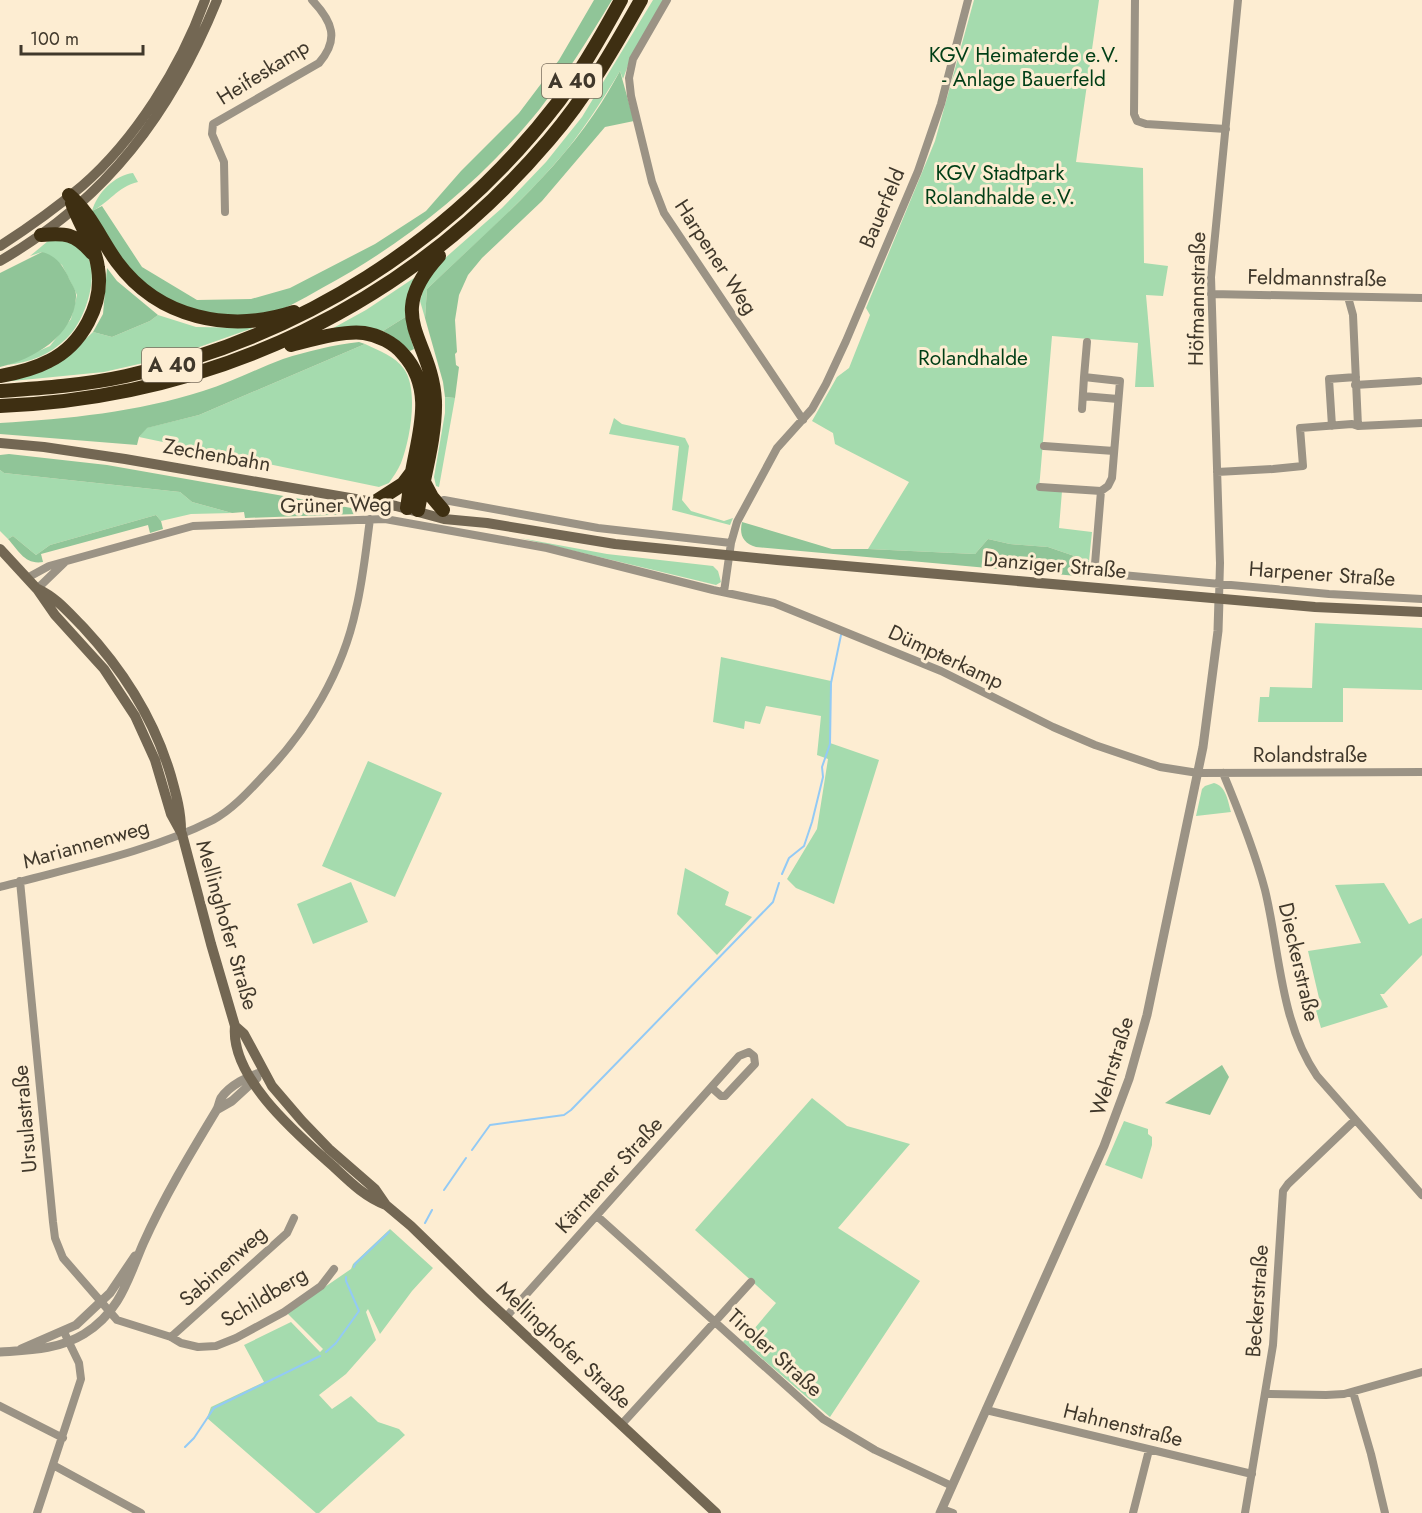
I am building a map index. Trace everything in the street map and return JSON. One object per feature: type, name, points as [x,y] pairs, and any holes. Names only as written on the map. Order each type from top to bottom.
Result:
[{"type":"highway","name":"A 40","points":[[0,391],[84,384],[162,368],[245,341],[334,299],[426,236],[470,198],[513,156],[559,100],[594,49],[621,0]]},
{"type":"highway","name":"A 40","points":[[0,406],[83,399],[135,390],[210,370],[303,333],[373,294],[421,261],[510,184],[550,139],[587,89],[619,40],[641,0]]},
{"type":"highway","points":[[0,376],[20,372],[50,361],[69,348],[83,331],[93,311],[99,290],[97,260],[74,203]]},
{"type":"highway","points":[[74,203],[133,282],[154,298],[182,313],[229,322],[255,321],[282,316],[334,299]]},
{"type":"highway","points":[[412,509],[418,476],[435,416],[435,398],[412,319],[412,303],[418,283],[427,269],[471,220]]},
{"type":"highway","points":[[41,235],[63,233],[73,236],[83,243],[97,260]]},
{"type":"highway","points":[[260,352],[329,336],[363,333],[381,338],[397,347],[409,360],[419,380],[423,403],[418,476],[432,497],[443,505]]},
{"type":"highway","points":[[375,502],[418,476]]},
{"type":"main road","points":[[0,246],[74,203],[81,187],[134,130],[152,103],[187,44],[205,0]]},
{"type":"main road","points":[[0,261],[41,235],[74,203],[115,170],[148,129],[188,66],[217,0]]},
{"type":"main road","name":"Zechenbahn","points":[[3,445],[44,447],[125,459],[375,502],[412,509],[444,519],[487,523],[615,544],[685,552]]},
{"type":"main road","name":"Zechenbahn","points":[[412,509],[443,505],[487,523]]},
{"type":"main road","name":"Mellinghofer Straße","points":[[0,549],[37,589],[55,598],[92,636],[135,692],[159,740],[181,811],[182,834],[235,1026],[234,1036],[239,1054],[252,1079],[279,1114],[322,1156],[370,1200],[386,1205]]},
{"type":"main road","name":"Danziger Straße","points":[[685,552],[1341,609],[1422,612]]},
{"type":"main road","name":"Mellinghofer Straße","points":[[235,1026],[244,1034],[263,1072],[277,1092],[329,1149],[375,1189],[386,1205],[716,1513]]},
{"type":"street","name":"Heifeskamp","points":[[225,212],[224,162],[212,134],[213,124],[319,63],[327,53],[332,36],[330,25],[312,0]]},
{"type":"street","name":"Harpener Weg","points":[[667,0],[633,59],[629,78],[631,96],[652,182],[664,213],[803,420]]},
{"type":"street","name":"Bauerfeld","points":[[724,592],[731,543],[737,522],[777,448],[803,420],[817,400],[836,364],[918,171],[940,105],[968,0]]},
{"type":"street","points":[[1135,0],[1134,114],[1137,121],[1146,124],[1226,129]]},
{"type":"street","name":"Höfmannstraße","points":[[1219,599],[1211,294],[1238,0]]},
{"type":"street","name":"Feldmannstraße","points":[[1211,294],[1422,298]]},
{"type":"street","points":[[1348,297],[1353,315],[1358,426]]},
{"type":"street","points":[[1082,409],[1087,342]]},
{"type":"street","points":[[1040,487],[1101,491],[1108,486],[1112,478],[1120,381],[1084,377]]},
{"type":"street","points":[[1332,426],[1329,379],[1419,381]]},
{"type":"street","points":[[1083,396],[1118,399]]},
{"type":"street","points":[[1217,472],[1303,466],[1300,428],[1352,424],[1358,426],[1422,423]]},
{"type":"street","points":[[1044,446],[1114,452]]},
{"type":"street","name":"Danziger Straße","points":[[1101,491],[1095,564],[1097,571],[1103,575],[1219,584]]},
{"type":"street","name":"Zechenbahn","points":[[443,505],[598,528],[731,543]]},
{"type":"street","name":"Mariannenweg","points":[[0,887],[163,842],[226,812],[249,790],[290,745],[325,693],[341,658],[356,611],[370,519]]},
{"type":"street","name":"Grüner Weg","points":[[27,578],[43,568],[193,526],[384,519],[548,548],[676,580]]},
{"type":"street","name":"Grüner Weg","points":[[37,589],[66,561]]},
{"type":"street","name":"Dümpterkamp","points":[[676,580],[774,603],[941,671],[1008,706],[1095,744],[1145,763],[1173,770],[1198,772]]},
{"type":"street","name":"Harpener Straße","points":[[1219,584],[1354,596],[1422,598]]},
{"type":"street","points":[[1341,609],[1354,596]]},
{"type":"street","name":"Wehrstraße","points":[[941,1511],[1104,1146],[1120,1105],[1147,1015],[1208,721],[1219,599]]},
{"type":"street","name":"Rolandstraße","points":[[1198,772],[1422,772]]},
{"type":"street","name":"Dieckerstraße","points":[[1223,773],[1264,890],[1282,983],[1299,1040],[1317,1076],[1422,1195]]},
{"type":"street","name":"Ursulastraße","points":[[20,881],[55,1238],[58,1249],[70,1268],[102,1302]]},
{"type":"street","name":"Kärntener Straße","points":[[506,1317],[740,1056],[744,1052],[750,1053],[755,1058],[754,1064],[725,1096],[721,1096],[712,1088]]},
{"type":"street","points":[[0,1352],[39,1350],[69,1341],[85,1334],[109,1312],[126,1286],[142,1245],[172,1186],[204,1128],[218,1109],[222,1098],[235,1085],[263,1072]]},
{"type":"street","name":"Beckerstraße","points":[[1245,1513],[1266,1394],[1275,1324],[1283,1191],[1355,1120]]},
{"type":"street","name":"Tiroler Straße","points":[[597,1216],[714,1323],[832,1425],[875,1450],[952,1486]]},
{"type":"street","name":"Sabinenweg","points":[[171,1337],[287,1233],[294,1218]]},
{"type":"street","points":[[19,1350],[76,1325],[102,1302],[142,1245]]},
{"type":"street","name":"Schildberg","points":[[102,1302],[117,1320],[126,1324],[171,1337],[181,1343],[198,1347],[216,1346],[284,1312],[321,1286],[334,1269]]},
{"type":"street","points":[[621,1425],[751,1282]]},
{"type":"street","points":[[38,1513],[81,1379],[79,1363],[63,1332]]},
{"type":"street","points":[[1266,1394],[1326,1395],[1353,1392],[1422,1372]]},
{"type":"street","points":[[1353,1392],[1385,1513]]},
{"type":"street","points":[[0,1406],[63,1438]]},
{"type":"street","name":"Hahnenstraße","points":[[986,1410],[1252,1474]]},
{"type":"street","points":[[1132,1513],[1149,1450]]},
{"type":"street","points":[[53,1466],[141,1513]]},
{"type":"street","points":[[941,1511],[953,1513]]},
{"type":"green space","points":[[594,0],[612,0],[549,97],[492,162],[466,187],[411,232],[352,271],[282,309],[256,316],[230,317],[204,313],[166,299],[135,276],[112,245],[92,211],[102,206],[142,267],[197,300],[251,299],[290,288],[375,244],[426,211],[461,171],[519,113],[559,60]]},
{"type":"green space","points":[[653,0],[663,0],[631,57],[623,79],[620,71],[580,132],[533,188],[427,289],[425,318],[420,301],[426,281],[444,259],[502,208],[546,162],[582,117]]},
{"type":"green space","points":[[974,0],[1099,0],[1076,162],[1143,168],[1144,263],[1168,266],[1163,296],[1146,295],[1154,387],[1135,387],[1138,343],[1052,336],[1039,489],[1062,491],[1059,528],[1092,532],[1089,561],[1048,547],[1010,544],[988,539],[975,554],[868,549],[909,482],[835,444],[833,433],[812,421],[837,377],[849,368],[870,315],[866,308],[935,141]]},
{"type":"green space","points":[[620,71],[634,121],[605,127],[542,201],[482,258],[468,275],[459,295],[455,320],[457,352],[455,354],[456,365],[459,367],[455,398],[445,397],[425,318],[427,289],[537,184],[594,114]]},
{"type":"green space","points":[[133,173],[138,182],[119,191],[92,211],[102,192],[113,181]]},
{"type":"green space","points":[[67,239],[84,251],[91,266],[91,288],[79,323],[66,339],[53,349],[32,360],[7,365],[50,346],[71,319],[77,295],[62,265],[42,252],[30,256],[48,241]]},
{"type":"green space","points":[[42,252],[58,261],[68,276],[76,294],[74,311],[60,334],[50,344],[26,358],[0,367],[0,273]]},
{"type":"green space","points":[[107,268],[117,281],[158,315],[150,321],[112,337],[93,332],[103,314]]},
{"type":"green space","points":[[414,278],[409,294],[407,316],[383,331],[365,327],[326,332],[366,310]]},
{"type":"green space","points":[[158,315],[196,327],[253,328],[174,356],[104,372],[2,382],[76,348],[93,332],[112,337],[150,321]]},
{"type":"green space","points":[[407,316],[414,349],[410,351],[383,331]]},
{"type":"green space","points":[[359,342],[365,344],[199,415],[147,428],[139,437],[137,445],[0,434],[0,423],[77,417],[153,404],[213,388],[292,356]]},
{"type":"green space","points":[[365,344],[400,364],[409,378],[411,389],[412,415],[407,442],[401,463],[389,483],[379,487],[139,437],[146,428],[199,415]]},
{"type":"green space","points":[[445,397],[455,398],[439,487],[436,486],[434,477],[445,413]]},
{"type":"green space","points":[[614,418],[622,424],[685,438],[689,446],[682,500],[691,511],[724,521],[733,518],[730,525],[672,510],[679,446],[609,434]]},
{"type":"green space","points":[[9,454],[107,465],[357,509],[357,514],[245,518],[244,512],[232,513],[192,502],[180,492],[4,473],[0,470],[0,455]]},
{"type":"green space","points":[[0,470],[4,473],[180,492],[192,502],[232,513],[191,514],[161,521],[156,515],[50,545],[36,555],[13,536],[8,539],[0,531]]},
{"type":"green space","points":[[156,515],[163,529],[150,533],[148,525],[41,554],[43,562],[27,559],[8,539],[13,536],[36,555],[50,545]]},
{"type":"green space","points":[[742,522],[832,549],[975,554],[988,539],[1010,544],[1048,547],[1089,561],[1088,577],[756,547],[743,538]]},
{"type":"green space","points":[[520,538],[607,554],[713,566],[718,571],[721,582],[716,585]]},
{"type":"green space","points":[[1315,623],[1422,628],[1422,690],[1343,688],[1343,722],[1258,722],[1260,697],[1269,697],[1270,687],[1312,688]]},
{"type":"green space","points":[[721,657],[831,681],[830,743],[879,760],[834,904],[796,888],[787,879],[817,829],[828,759],[817,755],[821,716],[766,706],[760,724],[745,721],[744,729],[713,722]]},
{"type":"green space","points":[[368,761],[442,793],[395,897],[322,866]]},
{"type":"green space","points":[[1214,783],[1224,791],[1231,812],[1196,816],[1202,789]]},
{"type":"green space","points":[[685,868],[729,892],[725,905],[752,917],[717,955],[677,914]]},
{"type":"green space","points":[[351,882],[368,922],[313,944],[297,904]]},
{"type":"green space","points":[[1384,883],[1409,924],[1422,918],[1422,955],[1384,994],[1380,994],[1388,1007],[1321,1028],[1313,1000],[1319,998],[1308,951],[1361,943],[1335,885]]},
{"type":"green space","points":[[1222,1065],[1229,1077],[1210,1115],[1165,1103]]},
{"type":"green space","points":[[812,1098],[847,1126],[910,1144],[838,1228],[920,1281],[830,1417],[743,1342],[776,1303],[695,1230]]},
{"type":"green space","points":[[1124,1121],[1148,1129],[1148,1134],[1152,1137],[1152,1145],[1142,1179],[1105,1165]]},
{"type":"green space","points":[[390,1229],[433,1268],[412,1291],[380,1334],[368,1309],[366,1312],[376,1340],[346,1374],[319,1395],[332,1409],[351,1396],[378,1422],[399,1429],[405,1435],[319,1513],[316,1513],[207,1418],[211,1407],[264,1382],[244,1345],[291,1322],[320,1352],[323,1349],[287,1313],[351,1269],[353,1264]]},
{"type":"waterway","points":[[782,874],[789,858],[804,846],[812,822],[823,777],[822,767],[830,744],[831,683],[841,635]]},
{"type":"waterway","points":[[472,1150],[490,1125],[564,1115],[571,1110],[773,902],[779,883]]},
{"type":"waterway","points":[[444,1190],[466,1158]]},
{"type":"waterway","points":[[425,1223],[432,1210]]},
{"type":"waterway","points":[[354,1267],[389,1232]]},
{"type":"waterway","points":[[326,1352],[336,1343],[359,1311],[346,1277]]},
{"type":"waterway","points":[[185,1447],[194,1438],[214,1408],[320,1356]]},
{"type":"park label","name":"KGV Heimaterde e.V. - Anlage Bauerfeld","points":[[1024,67]]},
{"type":"park label","name":"KGV Stadtpark Rolandhalde e.V.","points":[[1000,185]]},
{"type":"park label","name":"Rolandhalde","points":[[973,358]]}]
